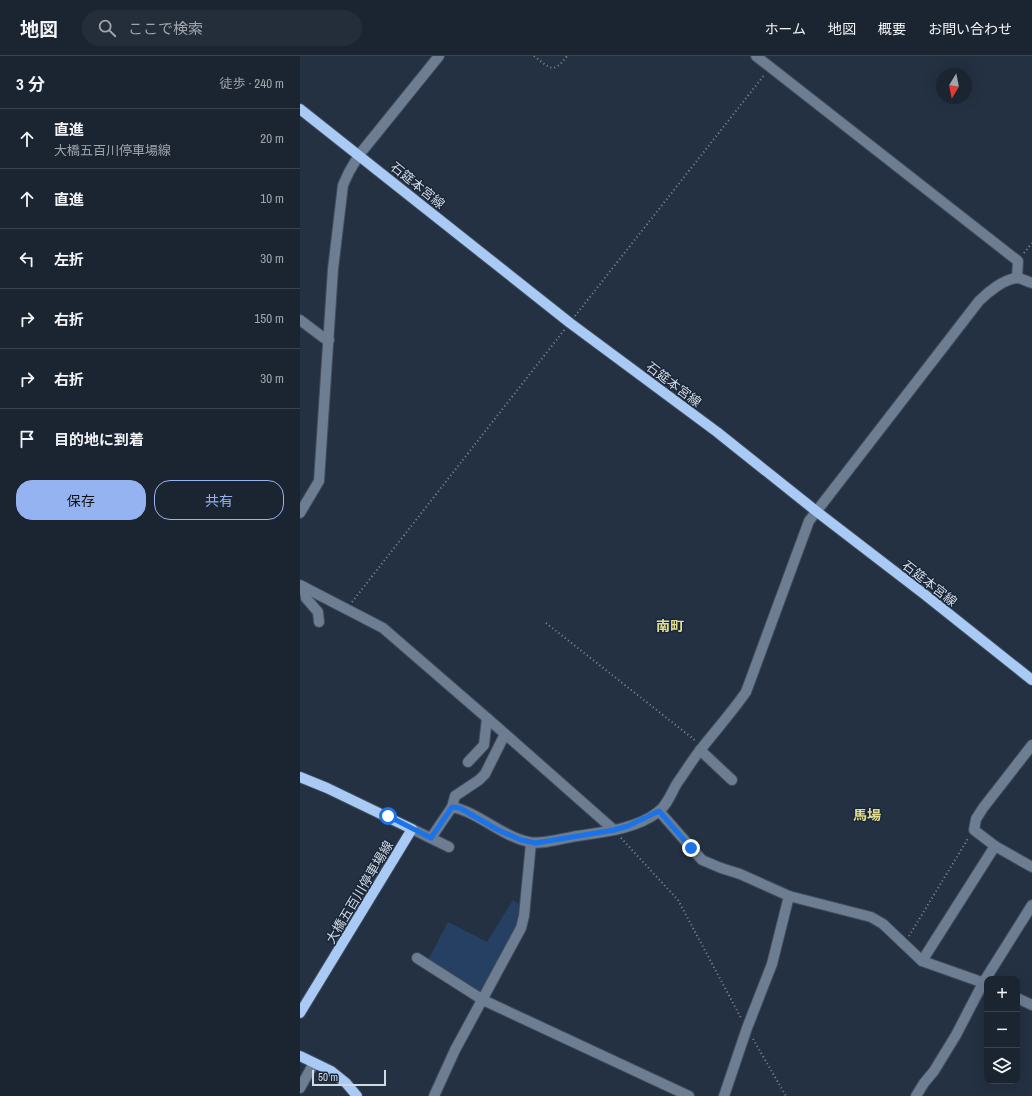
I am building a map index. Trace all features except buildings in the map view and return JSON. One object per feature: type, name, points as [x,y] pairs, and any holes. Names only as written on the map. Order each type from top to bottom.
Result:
[{"type":"main road","name":"石筵本宮線","points":[[300,109],[570,323],[717,432],[1032,680]]},
{"type":"main road","points":[[300,777],[327,788],[412,829]]},
{"type":"main road","name":"大橋五百川停車場線","points":[[300,1013],[412,829]]},
{"type":"main road","points":[[300,1056],[331,1071],[357,1096]]},
{"type":"street","points":[[301,508],[319,481],[333,269],[343,185],[359,155],[439,56]]},
{"type":"street","points":[[756,56],[1018,261],[1018,278]]},
{"type":"street","points":[[452,807],[460,808],[498,830],[530,843],[614,830],[628,826],[659,811],[668,801],[678,781],[702,748],[733,711],[746,692],[808,521],[987,292],[996,286],[1018,278],[1032,283]]},
{"type":"street","points":[[300,320],[329,340]]},
{"type":"street","points":[[302,586],[383,628],[614,830]]},
{"type":"street","points":[[302,586],[306,598],[318,612],[319,622]]},
{"type":"street","points":[[468,762],[484,745],[487,718]]},
{"type":"street","points":[[431,838],[452,807],[455,796],[485,774],[505,734]]},
{"type":"street","points":[[1032,745],[976,818],[974,830],[995,846],[1032,867]]},
{"type":"street","points":[[702,748],[732,780]]},
{"type":"street","points":[[659,811],[702,860],[740,874],[789,896],[871,917],[883,924],[922,961],[984,984]]},
{"type":"street","points":[[412,829],[449,847]]},
{"type":"street","points":[[434,1096],[455,1050],[521,928],[524,916],[530,843]]},
{"type":"street","points":[[922,961],[995,846]]},
{"type":"street","points":[[724,1096],[747,1028],[772,964],[789,896]]},
{"type":"street","points":[[990,976],[1032,905]]},
{"type":"street","points":[[417,958],[483,1000],[689,1096]]},
{"type":"street","points":[[916,1096],[934,1071],[984,986]]},
{"type":"street","points":[[1020,999],[1032,1005]]},
{"type":"street","points":[[300,1088],[314,1063]]},
{"type":"path","points":[[534,56],[550,68],[560,66],[567,56]]},
{"type":"path","points":[[347,608],[770,67]]},
{"type":"path","points":[[1018,261],[1032,243]]},
{"type":"path","points":[[546,623],[702,748]]},
{"type":"path","points":[[614,830],[678,900],[747,1028],[786,1096]]},
{"type":"path","points":[[904,944],[974,830]]},
{"type":"shaded area","points":[[513,900],[519,904],[518,925],[481,996],[428,960],[448,922],[487,942]]},
{"type":"district","name":"南町","points":[[670,626]]},
{"type":"district","name":"馬場","points":[[867,815]]},
{"type":"route","points":[[388,816],[431,838],[452,807],[460,808],[498,830],[521,840],[536,843],[614,830],[628,826],[659,811],[691,848]]}]
